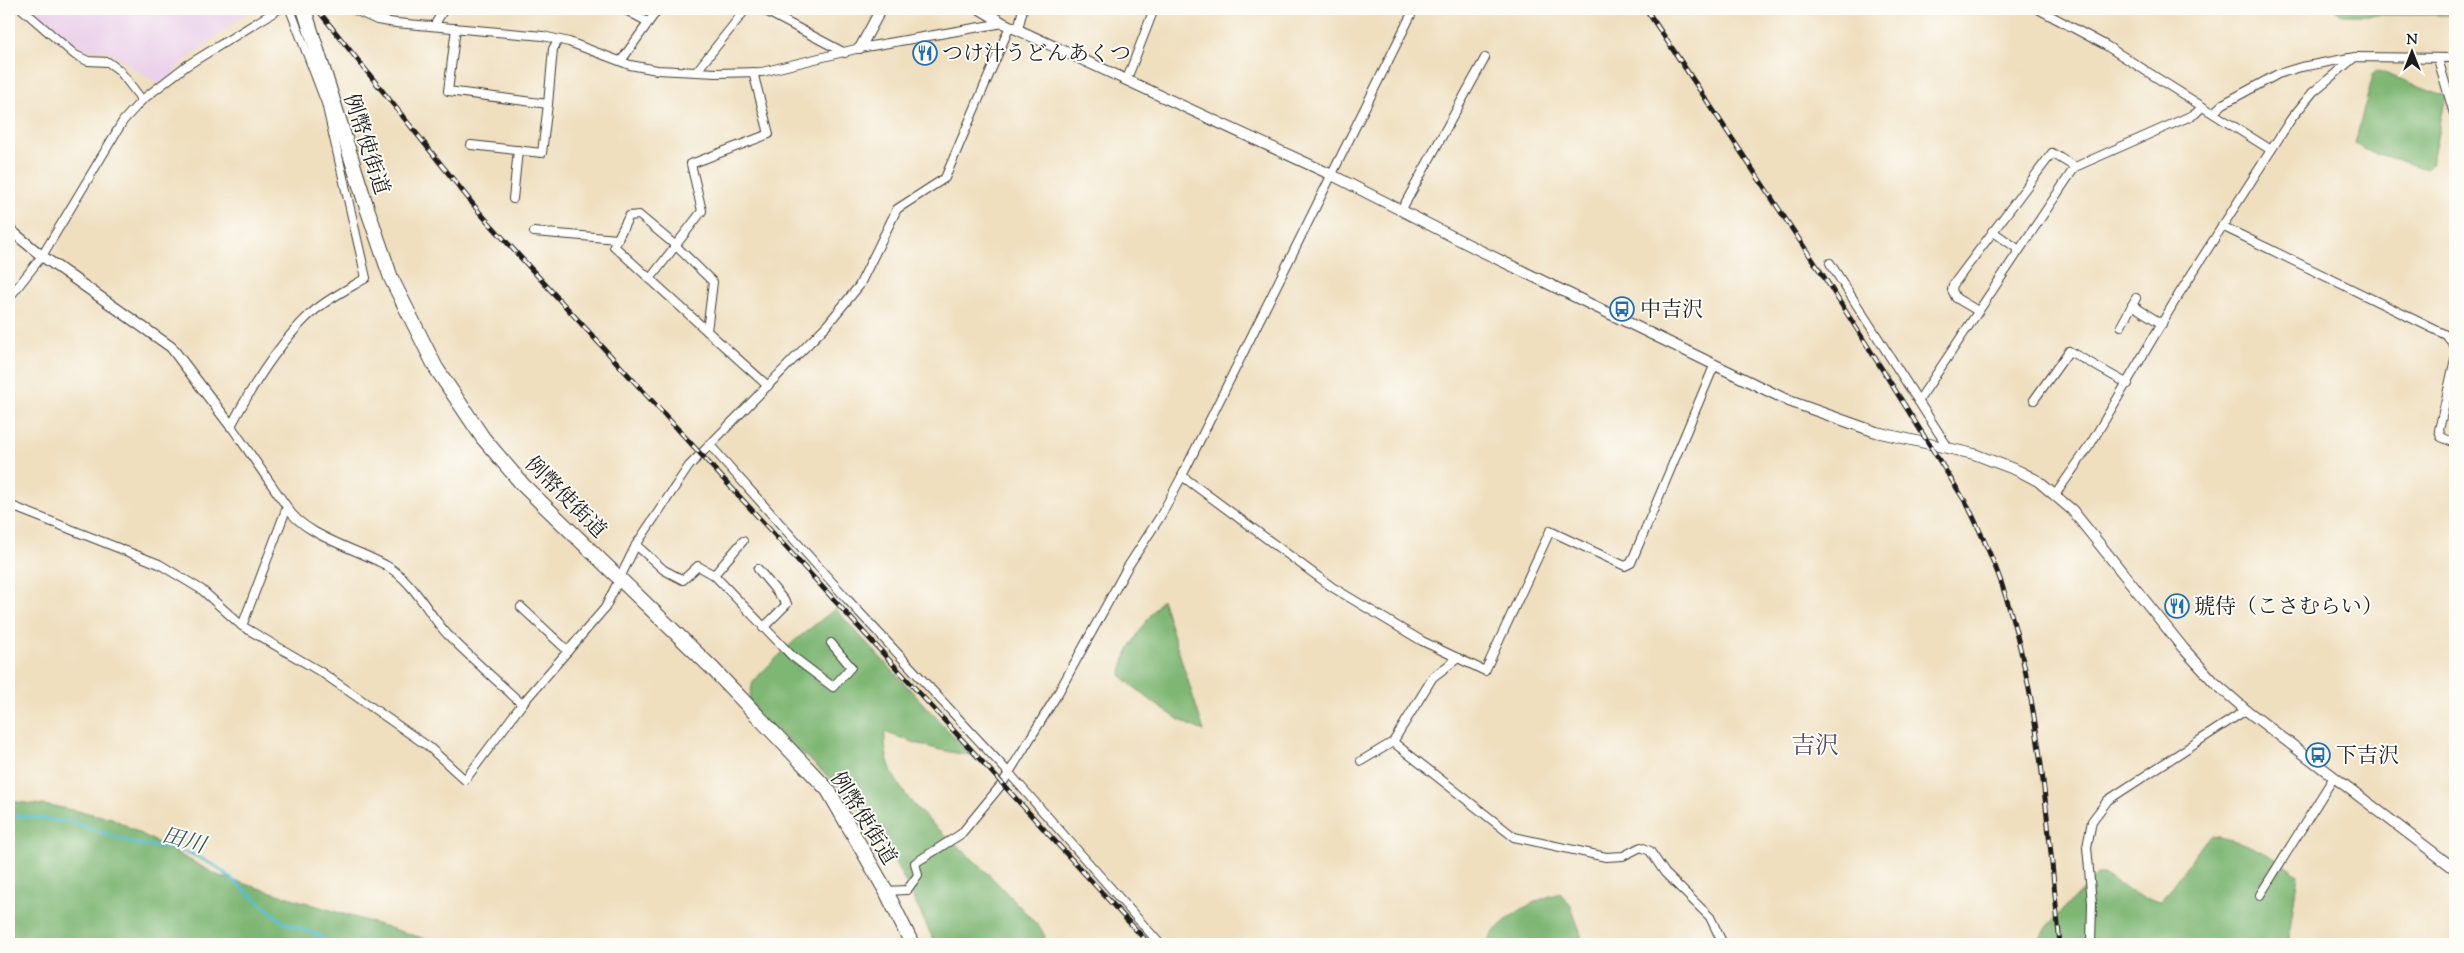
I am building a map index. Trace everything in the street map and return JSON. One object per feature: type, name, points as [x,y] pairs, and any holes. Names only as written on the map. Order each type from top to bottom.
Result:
[{"type":"highway","name":"例幣使街道","points":[[304,9],[391,278],[436,368],[484,438],[523,485],[713,669],[828,790],[886,891],[912,944]]},
{"type":"street","points":[[22,9],[75,55],[88,61],[108,62],[119,70],[142,100]]},
{"type":"street","points":[[9,298],[42,256],[123,121],[142,100],[186,66],[279,9]]},
{"type":"street","points":[[231,426],[248,394],[279,349],[306,318],[342,292],[366,278],[326,104],[290,9]]},
{"type":"street","points":[[353,9],[377,20],[517,32],[558,40],[621,61],[657,70],[696,72],[762,72],[860,48],[1010,26]]},
{"type":"street","points":[[434,26],[444,9]]},
{"type":"street","points":[[624,9],[648,22]]},
{"type":"street","points":[[621,61],[658,9]]},
{"type":"street","points":[[696,72],[746,9]]},
{"type":"street","points":[[762,9],[772,11],[845,53]]},
{"type":"street","points":[[860,48],[881,9]]},
{"type":"street","points":[[980,9],[1010,26],[1332,175],[1402,209],[1476,249],[1789,401],[1836,420],[1876,432],[1974,454],[2019,470],[2038,481],[2087,526],[2183,648],[2215,683],[2246,710],[2455,869]]},
{"type":"street","points":[[9,506],[159,564],[202,590],[242,626],[336,683],[429,747],[465,780],[522,704],[605,608],[636,545],[689,466],[826,325],[859,286],[897,209],[945,178],[1010,26],[1023,9]]},
{"type":"street","points":[[1127,79],[1154,9]]},
{"type":"street","points":[[886,891],[908,890],[918,875],[915,863],[962,834],[1009,773],[1057,695],[1127,568],[1160,517],[1182,476],[1414,9]]},
{"type":"street","points":[[2038,9],[2105,45],[2271,150]]},
{"type":"street","points":[[456,28],[448,91],[548,104]]},
{"type":"street","points":[[471,145],[542,153],[553,49],[558,40]]},
{"type":"street","points":[[2213,113],[2223,104],[2278,74],[2301,67],[2356,57],[2455,58]]},
{"type":"street","points":[[2055,495],[2090,445],[2222,226],[2271,150],[2304,102],[2356,57]]},
{"type":"street","points":[[1402,209],[1484,58]]},
{"type":"street","points":[[2438,59],[2455,117]]},
{"type":"street","points":[[650,278],[702,211],[691,164],[769,134],[753,72]]},
{"type":"street","points":[[1919,400],[2018,249],[2075,167],[2195,114],[2202,107]]},
{"type":"street","points":[[514,199],[518,150]]},
{"type":"street","points":[[1978,311],[1956,298],[1952,290],[1953,285],[2052,153],[2075,167]]},
{"type":"street","points":[[707,331],[713,282],[675,245],[639,215],[629,216],[614,246],[650,278],[707,331],[768,386]]},
{"type":"street","points":[[2222,226],[2446,335],[2455,346]]},
{"type":"street","points":[[9,229],[42,256],[171,347],[231,426],[292,516],[327,538],[387,566],[407,581],[446,633],[522,704]]},
{"type":"street","points":[[1992,231],[2018,249]]},
{"type":"street","points":[[534,232],[618,239]]},
{"type":"street","points":[[1830,263],[1949,449]]},
{"type":"street","points":[[2121,326],[2134,301],[2162,324]]},
{"type":"street","points":[[2034,400],[2069,351],[2128,384]]},
{"type":"street","points":[[2455,359],[2439,430],[2441,437],[2455,443]]},
{"type":"street","points":[[1182,476],[1332,587],[1422,641],[1485,671],[1550,531],[1625,566],[1630,563],[1714,366]]},
{"type":"street","points":[[709,444],[847,599],[1009,773],[1160,944]]},
{"type":"street","points":[[242,626],[287,508]]},
{"type":"street","points":[[714,575],[743,541]]},
{"type":"street","points":[[636,545],[664,570],[683,580],[698,566],[714,575],[792,656],[833,687],[851,667],[831,643]]},
{"type":"street","points":[[758,569],[787,604],[763,628]]},
{"type":"street","points":[[520,607],[568,651]]},
{"type":"street","points":[[1361,762],[1392,742],[1433,678],[1458,658]]},
{"type":"street","points":[[2091,944],[2092,904],[2087,847],[2092,821],[2108,800],[2246,710]]},
{"type":"street","points":[[1392,742],[1514,837],[1606,857],[1623,856],[1641,847],[1650,851],[1665,873],[1710,917],[1723,944]]},
{"type":"street","points":[[2260,895],[2334,777]]},
{"type":"shaded area","points":[[31,9],[252,9],[183,62],[161,86],[106,50],[78,50]]},
{"type":"green space","points":[[2335,9],[2455,9],[2455,22],[2447,15],[2343,15]]},
{"type":"green space","points":[[2376,70],[2446,96],[2431,165],[2427,169],[2362,149],[2355,143],[2373,75]]},
{"type":"green space","points":[[1162,599],[1204,731],[1181,721],[1150,700],[1121,676],[1122,667],[1131,647]]},
{"type":"green space","points":[[835,609],[971,755],[949,752],[885,732],[886,753],[893,773],[903,791],[916,808],[980,866],[1041,929],[1045,937],[1044,944],[936,944],[880,837],[857,806],[827,776],[748,706],[753,681],[793,642]]},
{"type":"green space","points":[[9,801],[58,807],[112,818],[219,876],[442,944],[9,944]]},
{"type":"green space","points":[[2211,836],[2257,849],[2298,874],[2289,935],[2290,944],[2035,944],[2052,921],[2097,875],[2103,875],[2143,898],[2162,901],[2205,841]]},
{"type":"green space","points":[[1560,893],[1571,906],[1584,944],[1485,944],[1499,926],[1518,912],[1549,896]]},
{"type":"waterway","name":"田川","points":[[9,815],[71,822],[136,844],[172,848],[194,855],[217,867],[283,922],[318,935],[329,944]]},
{"type":"railway","points":[[317,9],[480,213],[1149,944]]},
{"type":"railway","points":[[1646,9],[1826,280],[1968,506],[1986,544],[2001,582],[2014,626],[2034,716],[2041,761],[2060,944]]},
{"type":"place","name":"つけ汁うどんあくつ","points":[[925,53]]},
{"type":"place","name":"中吉沢","points":[[1622,309]]},
{"type":"place","name":"琥侍（こさむらい）","points":[[2177,606]]},
{"type":"place","name":"下吉沢","points":[[2318,755]]},
{"type":"district","name":"吉沢","points":[[1815,745]]}]
